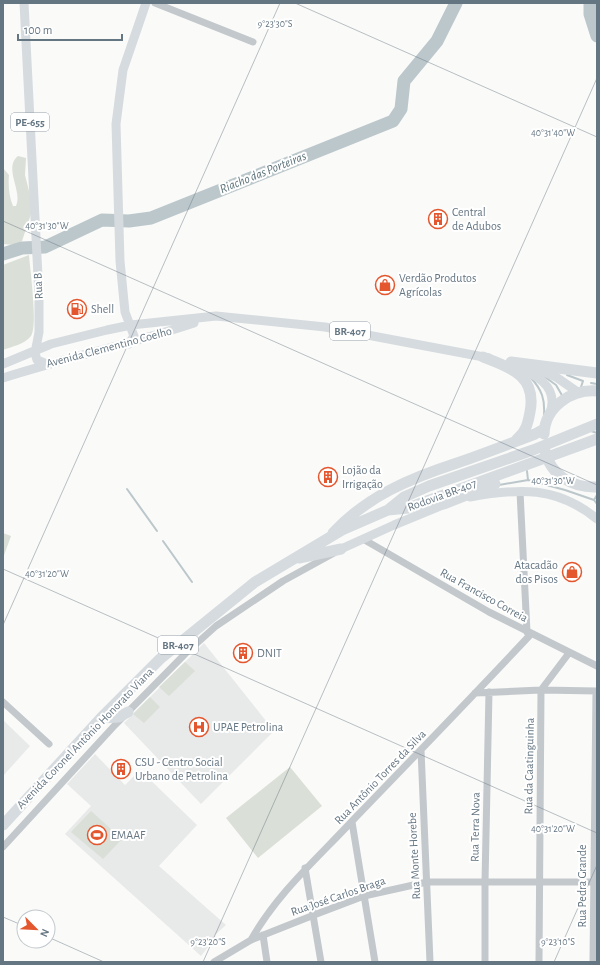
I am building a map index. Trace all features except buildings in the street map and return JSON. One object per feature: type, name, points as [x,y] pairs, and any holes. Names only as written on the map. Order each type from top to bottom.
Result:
[{"type":"highway","points":[[483,357],[514,369],[528,384],[532,402],[529,422],[523,433],[512,442]]},
{"type":"highway","points":[[511,362],[597,373]]},
{"type":"highway","points":[[597,391],[579,393],[560,402],[550,414],[544,429],[543,444],[547,459],[556,473],[569,483],[585,487],[597,487]]},
{"type":"highway","name":"Rodovia BR-407","points":[[388,510],[404,497],[430,486],[533,450],[597,424]]},
{"type":"highway","name":"BR-407","points":[[329,538],[344,520],[376,496],[428,473],[544,429]]},
{"type":"highway","name":"Rodovia BR-407","points":[[388,510],[408,508],[439,501],[597,439]]},
{"type":"highway","name":"BR-407","points":[[439,501],[531,470],[543,469],[556,473]]},
{"type":"highway","name":"Avenida Coronel Antônio Honorato Viana","points":[[3,825],[101,718],[160,659],[216,612],[255,582],[289,560],[329,538],[388,510]]},
{"type":"highway","points":[[289,560],[341,549]]},
{"type":"highway","points":[[101,718],[118,717],[128,712]]},
{"type":"main road","name":"Rua B","points":[[24,3],[37,262],[39,332],[35,351]]},
{"type":"main road","points":[[129,344],[134,336],[125,312],[118,212],[116,124],[123,70],[146,3]]},
{"type":"main road","name":"Avenida Clementino Coelho","points":[[3,378],[47,364],[129,344],[216,316]]},
{"type":"main road","name":"Avenida Clementino Coelho","points":[[3,364],[50,344],[131,325],[216,316],[325,327],[511,362],[546,372],[579,393]]},
{"type":"main road","points":[[35,351],[37,360],[47,364]]},
{"type":"main road","name":"Avenida Clementino Coelho","points":[[483,357],[521,368],[539,378],[552,396],[553,404],[550,414]]},
{"type":"main road","points":[[341,549],[439,501],[496,492],[555,494],[581,507],[597,519]]},
{"type":"street","points":[[155,3],[253,42]]},
{"type":"street","points":[[520,492],[529,633]]},
{"type":"street","name":"Rua Francisco Correia","points":[[363,539],[529,633],[597,666]]},
{"type":"street","points":[[3,848],[128,712],[186,653],[216,626],[283,582],[341,549]]},
{"type":"street","name":"Rua Antônio Torres da Silva","points":[[251,940],[268,912],[306,868],[421,750],[529,633]]},
{"type":"street","points":[[541,690],[569,653]]},
{"type":"street","points":[[475,693],[541,690],[596,691]]},
{"type":"street","name":"Rua da Caatinguinha","points":[[539,962],[541,690]]},
{"type":"street","name":"Rua Pedra Grande","points":[[593,962],[596,691]]},
{"type":"street","name":"Rua Terra Nova","points":[[485,962],[489,692]]},
{"type":"street","points":[[3,702],[49,744]]},
{"type":"street","name":"Rua Monte Horebe","points":[[421,750],[430,962]]},
{"type":"street","points":[[352,822],[375,962]]},
{"type":"street","points":[[306,868],[321,962]]},
{"type":"street","name":"Rua José Carlos Braga","points":[[214,962],[251,940],[364,896],[426,882],[595,882]]},
{"type":"street","points":[[263,935],[267,962]]},
{"type":"shaded area","points":[[18,156],[26,158],[25,175],[31,199],[31,214],[22,241],[14,245],[3,244],[3,168],[9,175],[11,198],[13,206],[16,206],[17,194],[12,167]]},
{"type":"shaded area","points":[[29,255],[34,309],[33,330],[31,336],[25,341],[3,350],[3,265]]},
{"type":"shaded area","points":[[3,533],[11,536],[3,558]]},
{"type":"shaded area","name":"UPAE Petrolina","points":[[204,643],[274,731],[201,804],[124,723]]},
{"type":"shaded area","points":[[185,662],[195,671],[169,696],[159,687]]},
{"type":"shaded area","points":[[150,697],[160,707],[144,723],[133,714]]},
{"type":"shaded area","points":[[3,720],[30,746],[3,776]]},
{"type":"shaded area","points":[[95,754],[125,785],[140,770],[197,825],[159,866],[226,925],[215,935],[215,938],[201,956],[65,834],[91,806],[67,784]]},
{"type":"shaded area","points":[[290,767],[322,806],[258,858],[226,818]]},
{"type":"shaded area","name":"EMAAF","points":[[91,811],[122,839],[103,859],[71,832]]},
{"type":"waterway","name":"Riacho das Porteiras","points":[[3,254],[22,248],[45,247],[102,220],[129,221],[151,218],[393,121],[401,109],[404,81],[437,41],[456,3]]},
{"type":"waterway","points":[[590,3],[590,14],[597,36]]},
{"type":"waterway","points":[[567,375],[583,381],[580,390]]},
{"type":"waterway","points":[[545,377],[556,385],[563,397]]},
{"type":"waterway","points":[[531,378],[542,395],[544,415]]},
{"type":"waterway","points":[[591,383],[597,384]]},
{"type":"waterway","points":[[591,431],[597,433]]},
{"type":"waterway","points":[[527,471],[528,480]]},
{"type":"waterway","points":[[499,485],[528,480],[594,500],[597,504]]},
{"type":"waterway","points":[[127,489],[157,531]]},
{"type":"waterway","points":[[594,500],[597,495]]},
{"type":"waterway","points":[[163,541],[192,582]]},
{"type":"place","name":"Central de Adubos","points":[[438,219]]},
{"type":"place","name":"Verdão Produtos Agrícolas","points":[[385,285]]},
{"type":"place","name":"Shell","points":[[77,309]]},
{"type":"place","name":"Lojão da Irrigação","points":[[328,477]]},
{"type":"place","name":"Atacadão dos Pisos","points":[[572,572]]},
{"type":"place","name":"DNIT","points":[[243,653]]},
{"type":"place","name":"UPAE Petrolina","points":[[199,727]]},
{"type":"place","name":"CSU - Centro Social Urbano de Petrolina","points":[[121,769]]},
{"type":"place","name":"EMAAF","points":[[97,835]]}]
